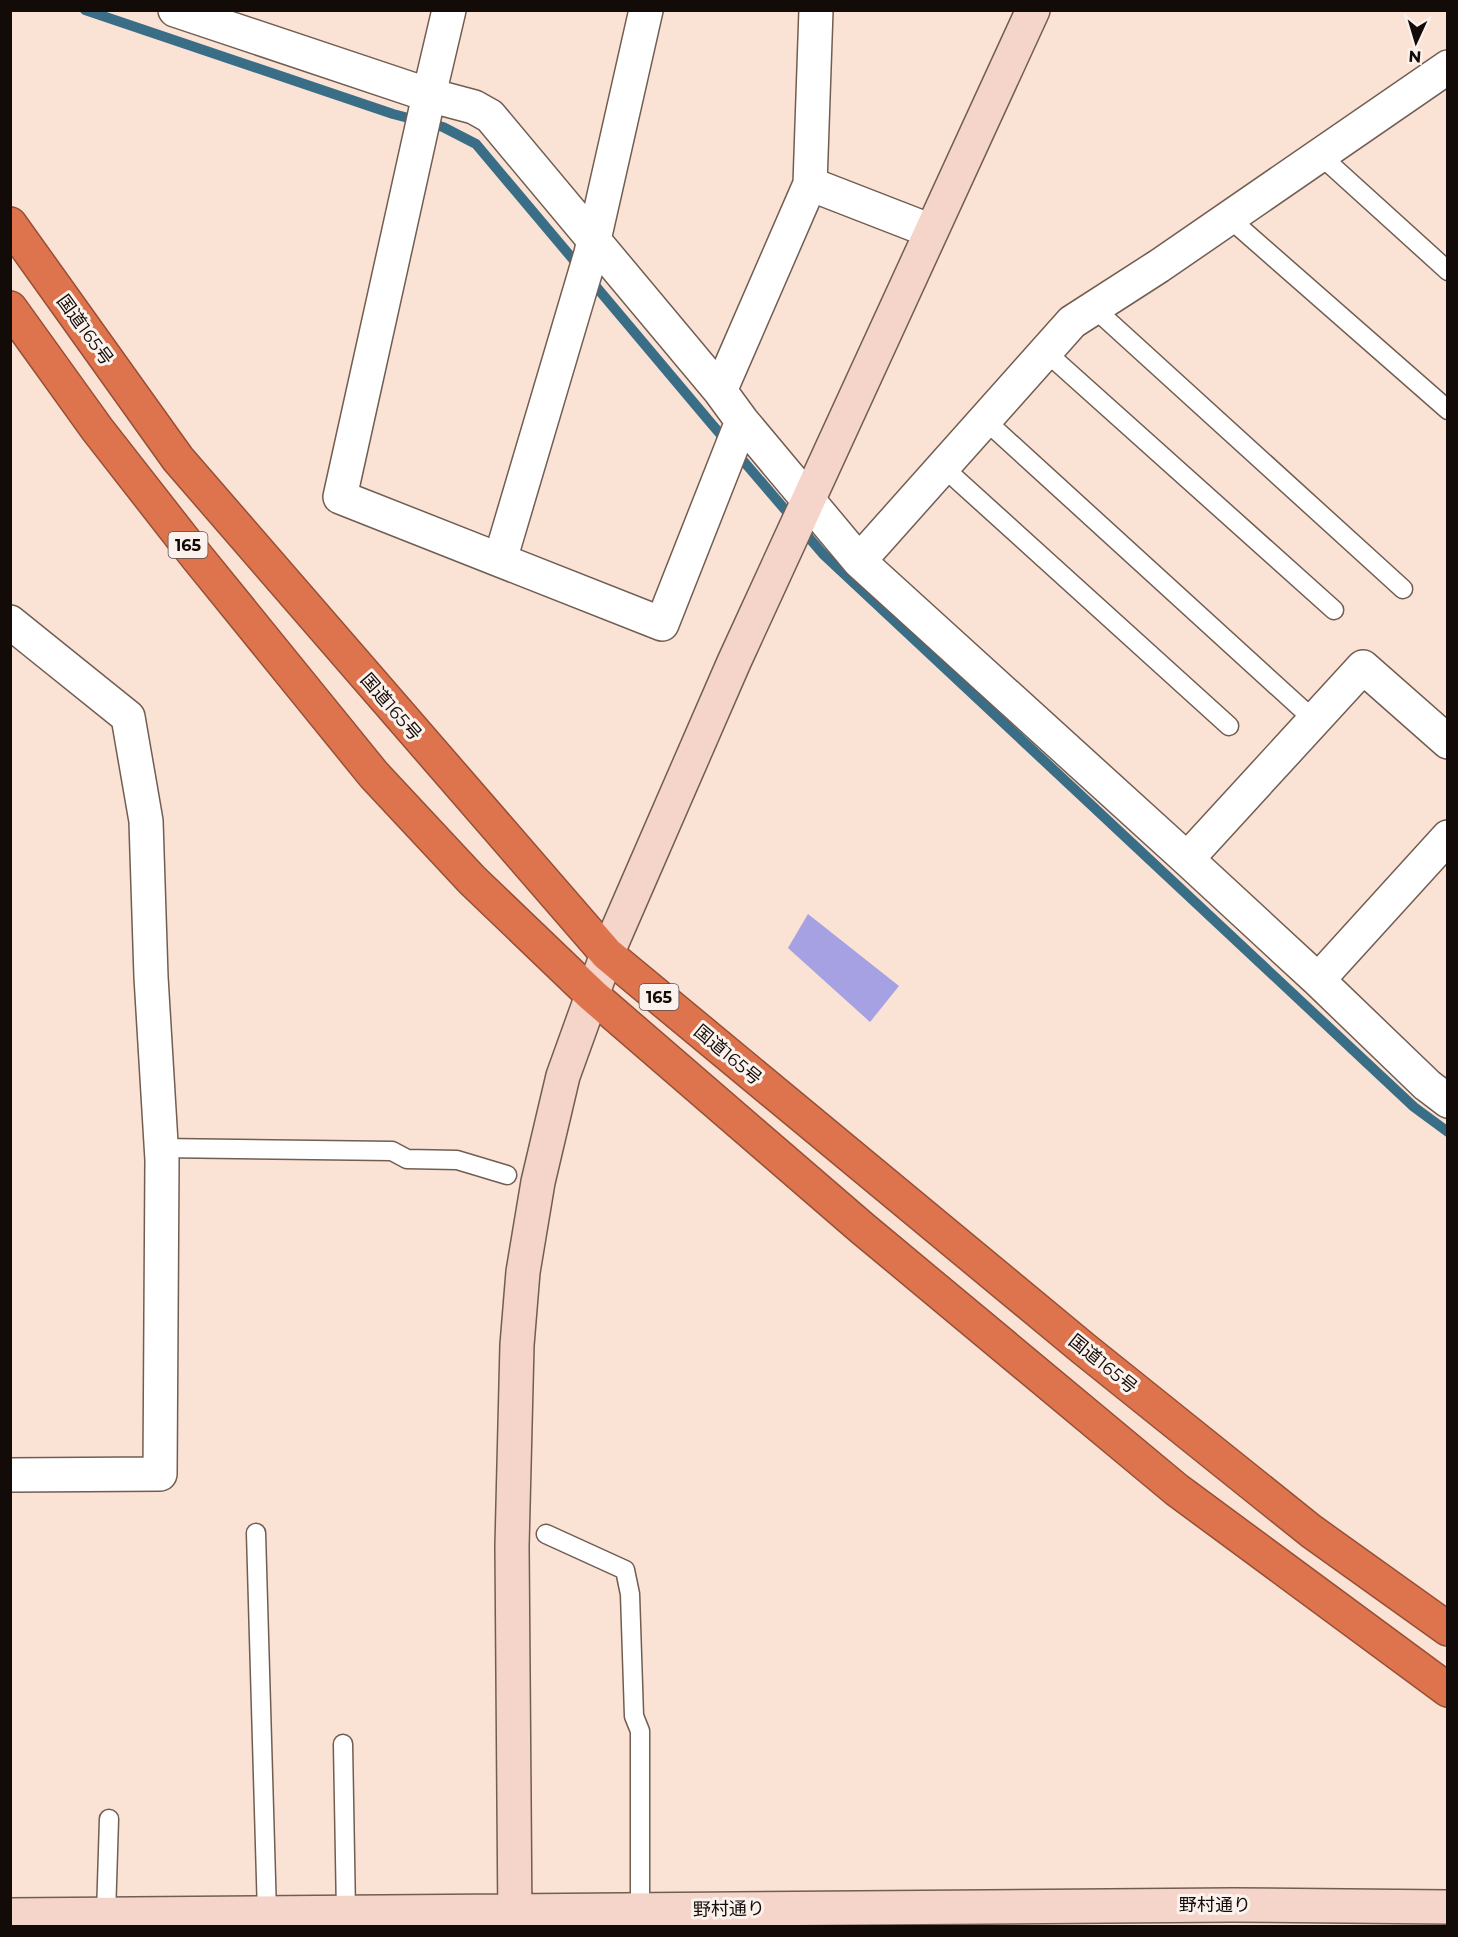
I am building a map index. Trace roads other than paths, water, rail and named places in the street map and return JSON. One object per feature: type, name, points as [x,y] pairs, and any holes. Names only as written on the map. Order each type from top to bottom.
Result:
[{"type":"highway","name":"国道165号","points":[[10,224],[178,459],[607,954],[1083,1349],[1311,1531],[1448,1629]]},
{"type":"highway","name":"165","points":[[10,308],[97,429],[197,557],[374,775],[472,880],[592,995],[862,1228],[1177,1490],[1448,1690]]},
{"type":"street","points":[[175,10],[428,98],[474,107],[490,116],[593,247],[720,391],[740,426],[805,506],[859,561],[1187,858],[1426,1085],[1448,1101]]},
{"type":"street","points":[[449,10],[340,497],[662,624],[740,426]]},
{"type":"street","points":[[500,560],[593,247],[646,10]]},
{"type":"street","points":[[720,391],[810,184],[816,10]]},
{"type":"street","points":[[515,1919],[512,1546],[514,1403],[524,1272],[538,1182],[563,1076],[607,954],[734,662],[1033,10]]},
{"type":"street","points":[[859,561],[1072,322],[1229,218],[1448,67]]},
{"type":"street","points":[[810,184],[931,231]]},
{"type":"street","points":[[10,622],[128,717],[146,821],[151,977],[161,1148],[160,1474],[10,1475]]},
{"type":"street","points":[[1187,858],[1363,667],[1446,738]]},
{"type":"street","points":[[1318,980],[1448,837]]},
{"type":"street","name":"野村通り","points":[[10,1915],[346,1913],[515,1919],[640,1911],[1232,1916],[1448,1906]]},
{"type":"lane","points":[[1320,155],[1448,271]]},
{"type":"lane","points":[[1229,218],[1448,410]]},
{"type":"lane","points":[[1094,308],[1404,589]]},
{"type":"lane","points":[[1046,352],[1334,610]]},
{"type":"lane","points":[[985,420],[1314,720]]},
{"type":"lane","points":[[943,467],[1229,726]]},
{"type":"lane","points":[[161,1148],[392,1151],[407,1159],[457,1160],[507,1175]]},
{"type":"lane","points":[[256,1533],[267,1914]]},
{"type":"lane","points":[[546,1534],[625,1570],[630,1594],[634,1716],[640,1731],[640,1911]]},
{"type":"lane","points":[[343,1744],[346,1913]]},
{"type":"lane","points":[[106,1915],[109,1819]]},
{"type":"waterway","points":[[85,10],[393,114],[443,127],[476,144],[823,554],[1414,1107],[1448,1132]]}]
